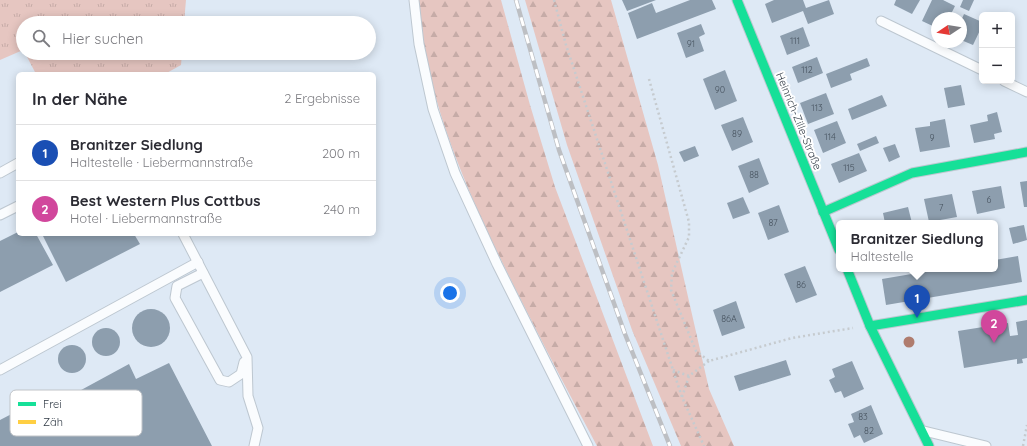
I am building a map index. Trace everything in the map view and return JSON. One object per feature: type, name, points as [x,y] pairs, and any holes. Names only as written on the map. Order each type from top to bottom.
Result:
[{"type":"street","name":"Heinrich-Zille-Straße","points":[[737,0],[836,243]]},
{"type":"street","points":[[823,212],[912,173],[1027,152]]},
{"type":"street","points":[[848,272],[870,326],[930,446]]},
{"type":"street","points":[[870,326],[1027,300]]},
{"type":"lane","points":[[414,0],[419,44],[433,109],[455,173],[497,264],[588,446]]},
{"type":"lane","points":[[881,21],[979,69]]},
{"type":"lane","points":[[1010,84],[1027,92]]},
{"type":"lane","points":[[0,173],[16,164]]},
{"type":"lane","points":[[0,215],[16,207]]},
{"type":"lane","points":[[184,236],[247,357],[248,396],[258,428],[254,446]]},
{"type":"lane","points":[[0,370],[198,262]]},
{"type":"lane","points":[[203,273],[177,286],[175,298],[220,380],[229,382],[241,374],[245,359],[247,357]]},
{"type":"lane","points":[[922,431],[986,446]]},
{"type":"path","points":[[554,0],[566,44],[682,397],[704,446]]},
{"type":"path","points":[[649,79],[689,222],[689,237],[672,273],[672,290],[696,351],[709,361]]},
{"type":"path","points":[[682,397],[689,376],[709,361],[792,338],[870,326]]},
{"type":"path","points":[[673,370],[689,376]]},
{"type":"path","points":[[1023,446],[1027,426]]},
{"type":"green space","points":[[0,0],[186,0],[185,16],[16,16],[16,53],[0,60]]},
{"type":"green space","points":[[419,0],[501,0],[530,105],[555,187],[653,446],[597,446],[532,322],[492,241],[463,176],[439,110],[430,76],[422,37]]},
{"type":"green space","points":[[525,0],[611,0],[658,165],[709,389],[734,446],[681,446],[632,330],[567,145]]},
{"type":"green space","points":[[29,60],[181,60],[181,65],[169,72],[35,72]]},
{"type":"building","points":[[622,0],[656,0],[627,11]]},
{"type":"building","points":[[690,0],[712,0],[716,9],[637,39],[628,13],[652,3],[656,13]]},
{"type":"building","points":[[774,0],[803,0],[806,8],[829,0],[834,14],[808,24],[803,11],[772,23],[765,4]]},
{"type":"building","points":[[896,0],[920,0],[912,14],[894,5]]},
{"type":"building","points":[[932,0],[943,0],[955,6],[952,12],[931,12],[931,25],[922,21]]},
{"type":"building","points":[[963,0],[974,0],[969,11],[960,7]]},
{"type":"building","points":[[967,15],[979,21],[979,32],[973,45],[967,42]]},
{"type":"building","points":[[701,24],[705,34],[699,37],[704,51],[686,58],[677,33]]},
{"type":"building","points":[[803,27],[810,46],[787,55],[780,36]]},
{"type":"building","points":[[817,57],[823,73],[798,83],[792,67]]},
{"type":"building","points":[[867,58],[870,66],[850,74],[852,80],[831,88],[826,74]]},
{"type":"building","points":[[725,70],[737,101],[715,110],[703,79]]},
{"type":"building","points":[[961,85],[965,105],[948,108],[944,88]]},
{"type":"building","points":[[826,93],[834,114],[808,124],[800,103]]},
{"type":"building","points":[[882,95],[887,106],[852,120],[848,109]]},
{"type":"building","points":[[997,112],[1002,132],[994,134],[995,139],[974,143],[970,125],[988,121],[987,115]]},
{"type":"building","points":[[743,117],[753,142],[732,151],[721,125]]},
{"type":"building","points":[[945,119],[950,147],[920,152],[915,128],[930,126],[930,122]]},
{"type":"building","points":[[837,121],[846,143],[823,153],[814,130]]},
{"type":"building","points":[[876,136],[879,143],[860,151],[857,144]]},
{"type":"building","points":[[895,144],[900,157],[889,162],[883,148]]},
{"type":"building","points":[[695,146],[699,156],[684,162],[679,152]]},
{"type":"building","points":[[859,153],[867,171],[839,183],[831,164]]},
{"type":"building","points":[[759,158],[769,184],[749,193],[738,166]]},
{"type":"building","points":[[1027,181],[1027,207],[1024,207],[1020,182]]},
{"type":"building","points":[[1001,186],[1005,208],[977,214],[972,191]]},
{"type":"building","points":[[952,194],[957,217],[940,220],[929,220],[924,199]]},
{"type":"building","points":[[743,197],[750,213],[733,219],[727,203]]},
{"type":"building","points":[[779,205],[789,232],[768,240],[758,213]]},
{"type":"building","points":[[908,207],[911,220],[884,220],[883,213]]},
{"type":"building","points":[[1024,225],[1027,240],[1013,244],[1009,228]]},
{"type":"building","points":[[16,233],[16,236],[37,236],[53,265],[0,292],[0,241]]},
{"type":"building","points":[[43,236],[135,236],[140,244],[66,282]]},
{"type":"building","points":[[1018,256],[1022,282],[886,305],[882,279],[923,272],[998,272],[998,259]]},
{"type":"building","points":[[805,266],[817,295],[796,303],[784,274]]},
{"type":"building","points":[[736,301],[745,328],[722,336],[713,310]]},
{"type":"building","points":[[147,309],[155,309],[162,312],[167,317],[170,328],[167,339],[162,344],[155,347],[147,347],[140,344],[135,339],[132,332],[132,324],[135,317],[140,312]]},
{"type":"building","points":[[1027,320],[1027,358],[1022,359],[1023,363],[1017,364],[1017,359],[964,368],[958,331],[1008,323],[1010,336],[1018,335],[1016,322]]},
{"type":"building","points":[[106,328],[116,332],[120,342],[116,352],[106,356],[96,352],[92,342],[96,332]]},
{"type":"building","points":[[72,345],[82,349],[86,359],[82,369],[72,373],[62,369],[58,359],[62,349]]},
{"type":"building","points":[[786,360],[791,375],[739,391],[734,376]]},
{"type":"building","points":[[852,361],[864,389],[844,398],[841,391],[835,393],[829,380],[835,377],[832,369]]},
{"type":"building","points":[[169,363],[212,446],[0,446],[0,420],[10,415],[10,436],[142,436],[142,390],[81,390],[129,364],[136,379]]},
{"type":"building","points":[[871,405],[883,434],[864,443],[860,435],[854,438],[848,424],[854,422],[851,414]]},
{"type":"railway","points":[[516,0],[559,150],[625,334],[670,446]]},
{"type":"traffic: fast","points":[[737,0],[836,243]]},
{"type":"traffic: fast","points":[[823,212],[912,173],[1027,152]]},
{"type":"traffic: fast","points":[[848,272],[870,326],[929,446]]},
{"type":"traffic: fast","points":[[870,326],[1027,300]]},
{"type":"place","name":"Branitzer Siedlung","points":[[917,318]]},
{"type":"place","name":"Best Western Plus Cottbus","points":[[994,343]]}]
